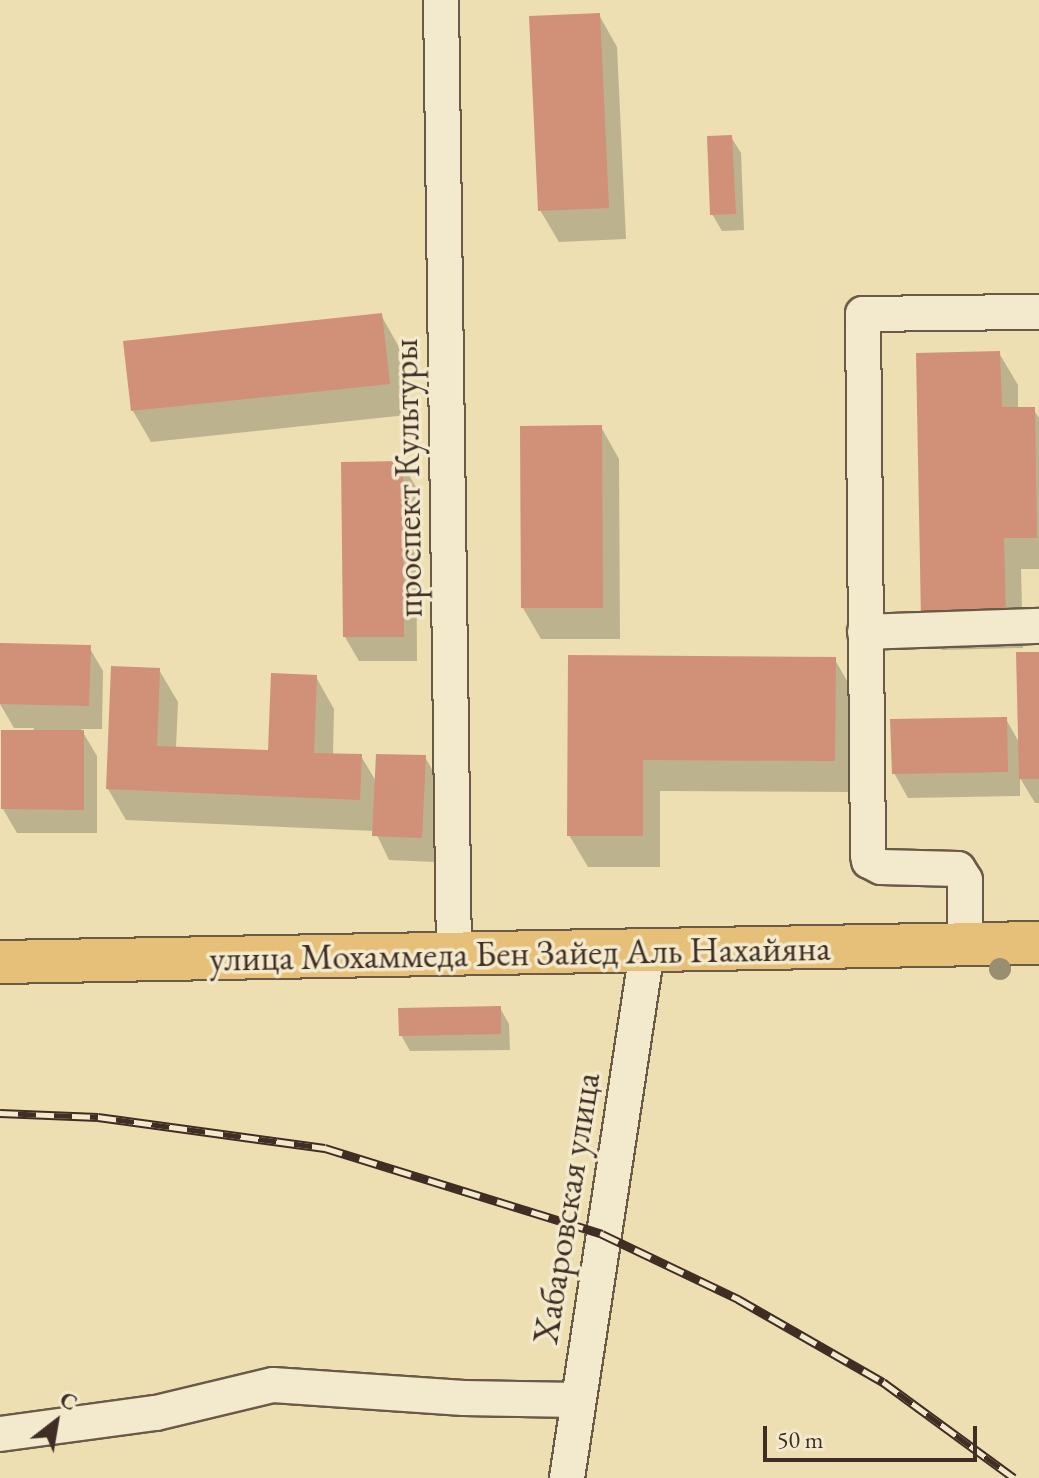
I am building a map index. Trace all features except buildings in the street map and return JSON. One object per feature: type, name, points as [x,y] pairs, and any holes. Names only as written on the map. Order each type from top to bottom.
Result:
[{"type":"main road","name":"улица Мохаммеда Бен Зайед Аль Нахайяна","points":[[0,962],[1039,943]]},
{"type":"street","name":"проспект Культуры","points":[[441,0],[454,955]]},
{"type":"street","points":[[965,945],[965,880],[958,869],[881,867],[869,861],[863,314],[1039,312]]},
{"type":"street","points":[[865,632],[1039,626]]},
{"type":"street","name":"Хабаровская улица","points":[[567,1478],[647,951]]},
{"type":"street","points":[[0,1434],[156,1413],[273,1385],[464,1398],[578,1400]]},
{"type":"railway","points":[[0,1113],[98,1117],[325,1148],[602,1234],[738,1299],[883,1382],[1014,1478]]}]
